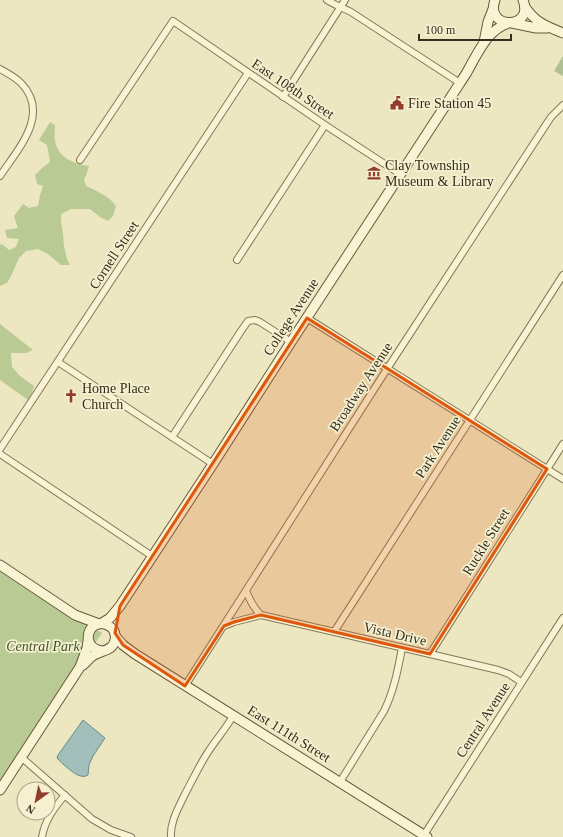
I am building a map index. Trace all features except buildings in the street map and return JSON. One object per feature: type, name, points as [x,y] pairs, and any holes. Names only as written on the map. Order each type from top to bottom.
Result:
[{"type":"main road","points":[[494,3],[496,15],[499,19],[505,22],[536,28],[549,28]]},
{"type":"main road","name":"College Avenue","points":[[484,42],[494,3]]},
{"type":"main road","points":[[525,3],[534,18],[549,28],[563,33]]},
{"type":"main road","name":"College Avenue","points":[[100,624],[110,618],[120,606],[460,83],[484,42],[494,31],[503,25],[517,21],[524,13],[525,3]]},
{"type":"main road","points":[[0,565],[75,615],[110,626],[115,635],[113,645],[90,658],[80,667]]},
{"type":"main road","name":"College Avenue","points":[[115,635],[116,621],[120,606]]},
{"type":"main road","points":[[75,615],[84,626],[93,648],[104,651]]},
{"type":"main road","points":[[0,790],[80,667],[87,648],[91,628],[100,624]]},
{"type":"main road","name":"East 111th Street","points":[[115,635],[124,646],[135,654],[425,836]]},
{"type":"main road","name":"East 111th Street","points":[[104,651],[115,650],[135,654]]},
{"type":"street","points":[[327,0],[333,4],[341,6],[460,83]]},
{"type":"street","points":[[283,97],[345,0]]},
{"type":"street","name":"East 108th Street","points":[[80,160],[173,22],[325,126],[400,174]]},
{"type":"street","points":[[0,69],[19,81],[28,92],[32,100],[33,113],[32,124],[28,134],[0,176]]},
{"type":"street","name":"Cornell Street","points":[[0,449],[248,73]]},
{"type":"street","name":"Broadway Avenue","points":[[186,686],[387,368],[547,124],[563,105]]},
{"type":"street","points":[[237,260],[325,126]]},
{"type":"street","name":"Park Avenue","points":[[334,632],[563,275]]},
{"type":"street","points":[[307,318],[563,479]]},
{"type":"street","points":[[172,437],[248,321],[255,320],[260,322],[291,342]]},
{"type":"street","points":[[58,362],[213,464]]},
{"type":"street","name":"Ruckle Street","points":[[430,654],[563,444]]},
{"type":"street","points":[[0,454],[152,556]]},
{"type":"street","points":[[246,591],[250,601],[261,615]]},
{"type":"street","name":"Vista Drive","points":[[224,626],[261,615],[503,672],[521,682]]},
{"type":"street","name":"Central Avenue","points":[[425,836],[521,682],[563,618]]},
{"type":"street","points":[[340,782],[384,710],[396,676],[402,648]]},
{"type":"street","points":[[170,837],[171,826],[176,812],[207,754],[233,716]]},
{"type":"street","points":[[21,757],[96,822],[111,830],[130,837]]},
{"type":"street","points":[[42,837],[43,830],[48,819],[56,805],[65,795]]},
{"type":"highlighted area","points":[[307,318],[547,469],[430,654],[261,615],[224,626],[185,686],[123,645],[115,633],[120,606]]},
{"type":"green space","points":[[563,56],[563,76],[554,71]]},
{"type":"green space","points":[[50,122],[55,125],[55,141],[60,152],[63,156],[73,162],[89,166],[84,180],[86,186],[102,194],[113,202],[116,206],[113,216],[108,221],[90,209],[71,209],[61,214],[64,246],[70,265],[61,265],[48,254],[38,249],[26,251],[19,258],[7,283],[0,286],[0,245],[2,244],[9,250],[16,247],[19,239],[7,238],[5,230],[18,228],[14,216],[23,204],[29,208],[38,206],[43,186],[37,184],[35,175],[50,162],[47,145],[39,140]]},
{"type":"green space","points":[[0,324],[33,350],[26,353],[11,353],[12,367],[20,376],[34,386],[28,400],[0,380]]},
{"type":"green space","name":"Central Park","points":[[0,566],[102,633],[0,782]]},
{"type":"water","points":[[83,720],[105,738],[93,756],[89,765],[88,775],[86,776],[72,772],[57,758]]},
{"type":"place","name":"Fire Station 45","points":[[397,103]]},
{"type":"place","name":"Clay Township Museum & Library","points":[[374,173]]},
{"type":"place","name":"Home Place Church","points":[[71,396]]}]
